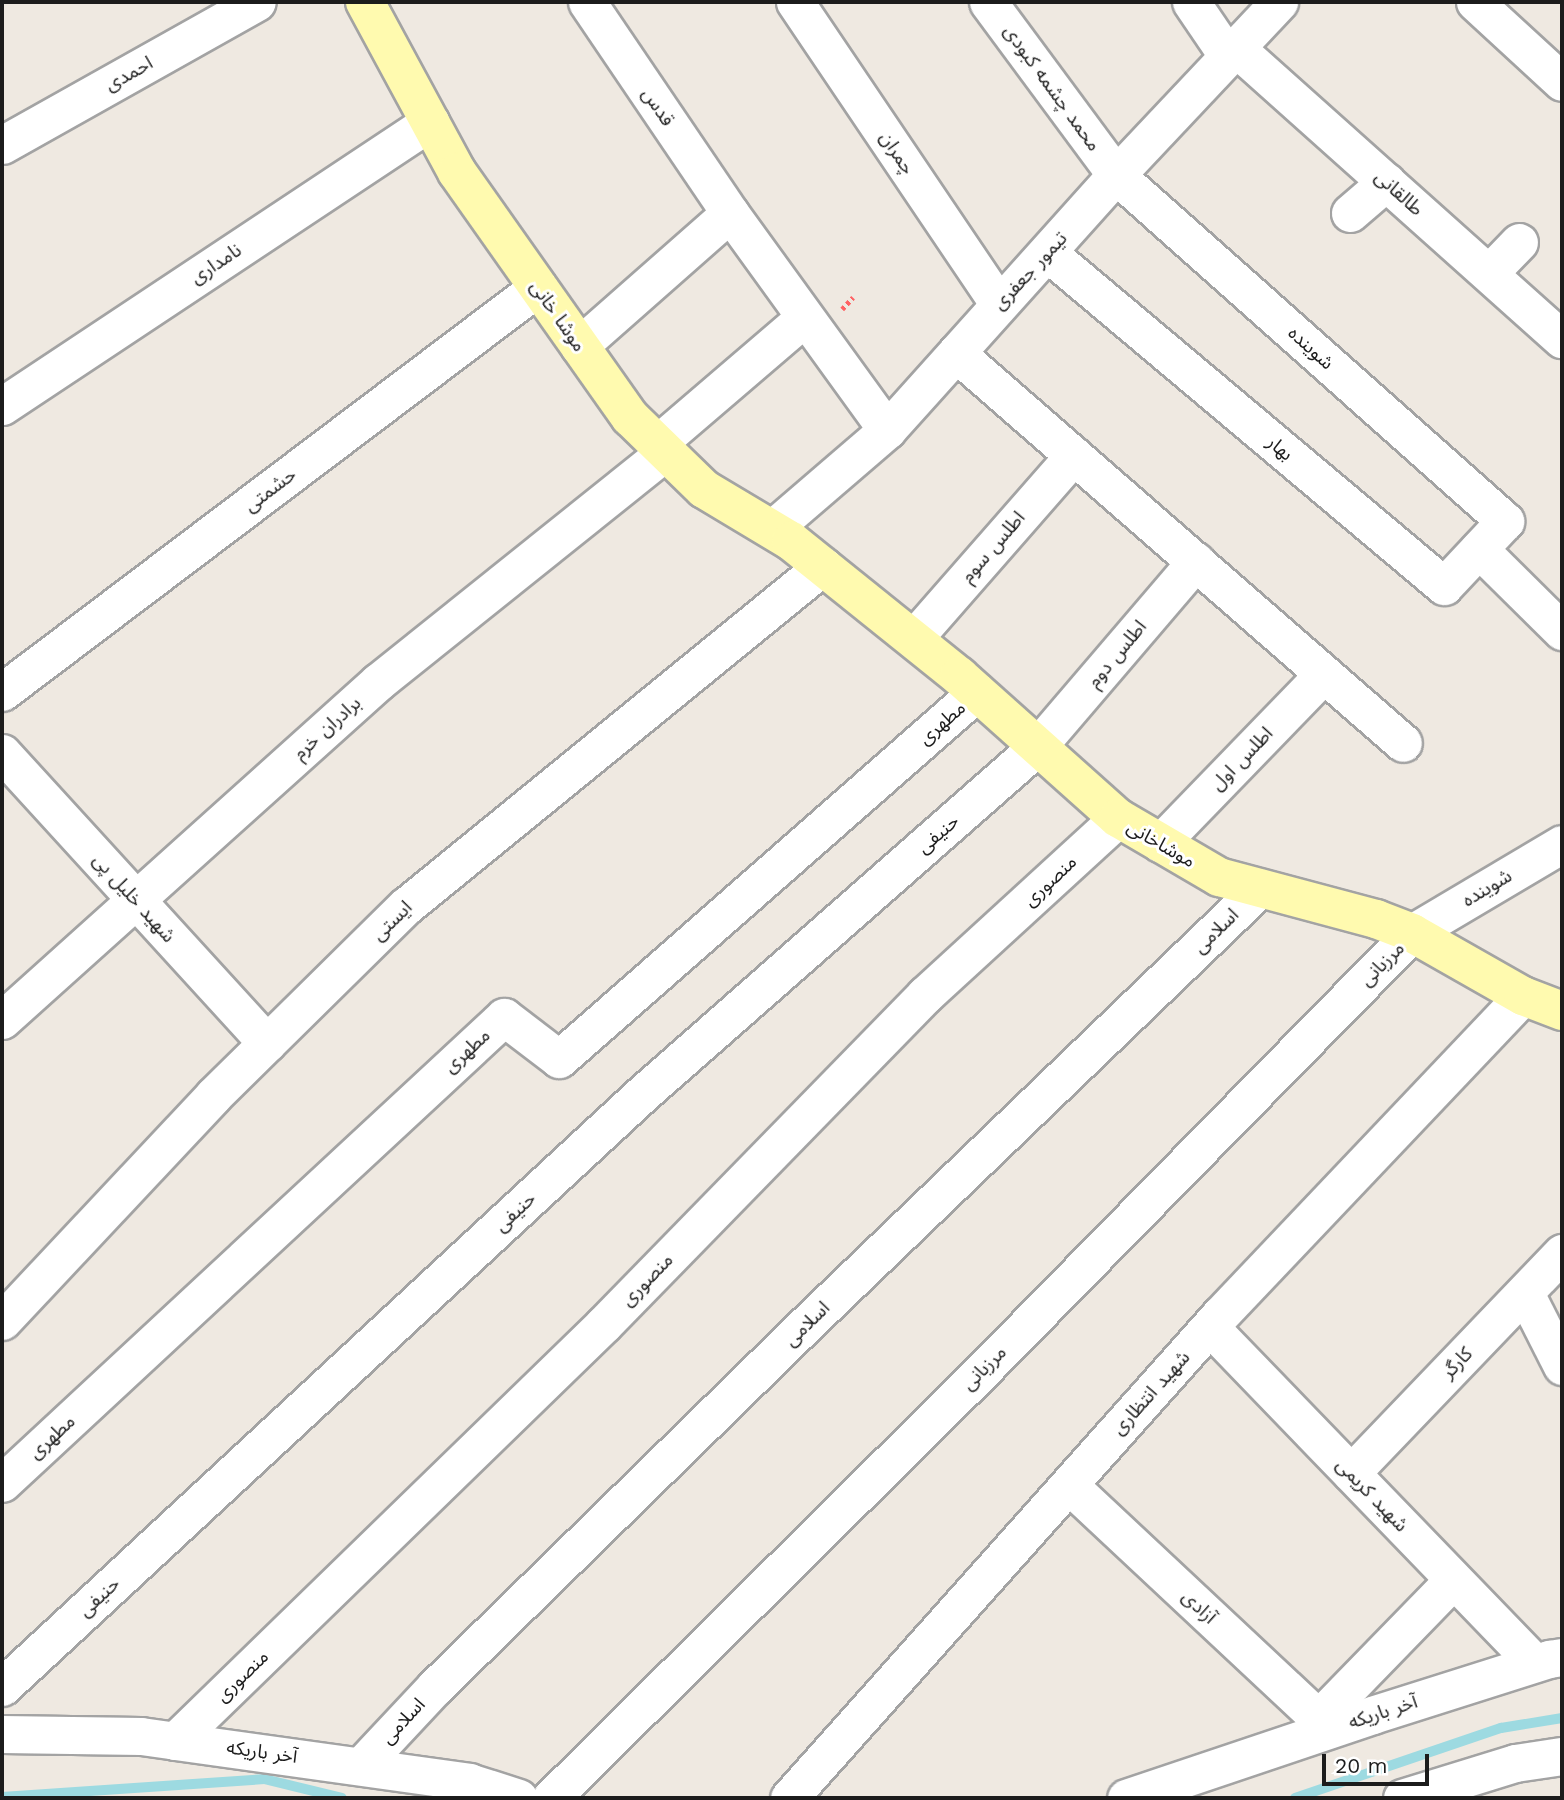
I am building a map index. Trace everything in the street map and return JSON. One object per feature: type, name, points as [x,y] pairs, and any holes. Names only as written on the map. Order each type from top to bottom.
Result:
[{"type":"street","name":"احمدی","points":[[2,145],[257,2]]},
{"type":"street","name":"موشا خانی","points":[[365,2],[457,172],[630,417],[704,489],[772,529],[823,566]]},
{"type":"street","name":"قدس","points":[[587,2],[730,213],[887,430]]},
{"type":"street","name":"چمران","points":[[795,2],[999,304]]},
{"type":"street","name":"محمد چشمه کبودی","points":[[988,2],[1116,175]]},
{"type":"street","name":"طالقانی","points":[[1191,2],[1231,51],[1386,182],[1562,339]]},
{"type":"street","name":"تیمور جعفری","points":[[772,529],[887,430],[1116,175],[1279,2]]},
{"type":"street","points":[[1475,2],[1562,82]]},
{"type":"street","name":"نامداری","points":[[2,406],[430,122]]},
{"type":"street","name":"شوینده","points":[[1116,175],[1505,522]]},
{"type":"street","points":[[1350,213],[1386,182]]},
{"type":"street","points":[[579,346],[730,213]]},
{"type":"street","points":[[1489,273],[1519,242]]},
{"type":"street","name":"بهار","points":[[1048,253],[1444,586],[1505,522]]},
{"type":"street","name":"حشمتی","points":[[2,692],[538,287]]},
{"type":"street","points":[[661,448],[804,318]]},
{"type":"street","points":[[956,353],[1403,743]]},
{"type":"street","name":"برادران خرم","points":[[2,1020],[378,682],[661,448]]},
{"type":"street","name":"اطلس سوم","points":[[913,639],[1074,454]]},
{"type":"street","points":[[1479,549],[1562,631]]},
{"type":"street","name":"اطلس دوم","points":[[1038,746],[1196,561]]},
{"type":"street","name":"موشاخانی","points":[[823,566],[977,692],[1118,818],[1219,877],[1376,919],[1412,933],[1522,996],[1562,1011]]},
{"type":"street","name":"ایستی","points":[[2,1321],[267,1043],[406,906],[823,566]]},
{"type":"street","name":"اطلس اول","points":[[1160,843],[1324,674]]},
{"type":"street","name":"مطهری","points":[[2,1483],[504,1017],[559,1059],[977,692]]},
{"type":"street","name":"حنیفی","points":[[2,1687],[642,1095],[1038,746]]},
{"type":"street","name":"شهید خلیل پی","points":[[2,752],[267,1043]]},
{"type":"street","name":"منصوری","points":[[176,1741],[604,1324],[925,995],[1118,818]]},
{"type":"street","name":"شوینده","points":[[1412,933],[1562,844]]},
{"type":"street","name":"اسلامی","points":[[361,1766],[435,1687],[793,1337],[1260,888]]},
{"type":"street","name":"مرزبانی","points":[[551,1798],[982,1371],[1412,933]]},
{"type":"street","name":"شهید انتظاری","points":[[789,1798],[1210,1326],[1522,996]]},
{"type":"street","name":"کارگر","points":[[1351,1474],[1562,1254]]},
{"type":"street","points":[[1525,1293],[1562,1366]]},
{"type":"street","name":"شهید کریمی","points":[[1210,1326],[1453,1580],[1548,1660]]},
{"type":"street","name":"آزادی","points":[[1069,1485],[1324,1724]]},
{"type":"street","points":[[1324,1724],[1453,1580]]},
{"type":"street","name":"آخر باریکه","points":[[1126,1798],[1324,1724],[1548,1660]]},
{"type":"street","name":"آخر باریکه","points":[[2,1734],[141,1736],[469,1782],[519,1798]]},
{"type":"street","points":[[1402,1798],[1515,1763],[1562,1756]]},
{"type":"waterway","points":[[1295,1798],[1501,1728],[1562,1718]]},
{"type":"waterway","points":[[2,1797],[264,1779],[342,1798]]}]
